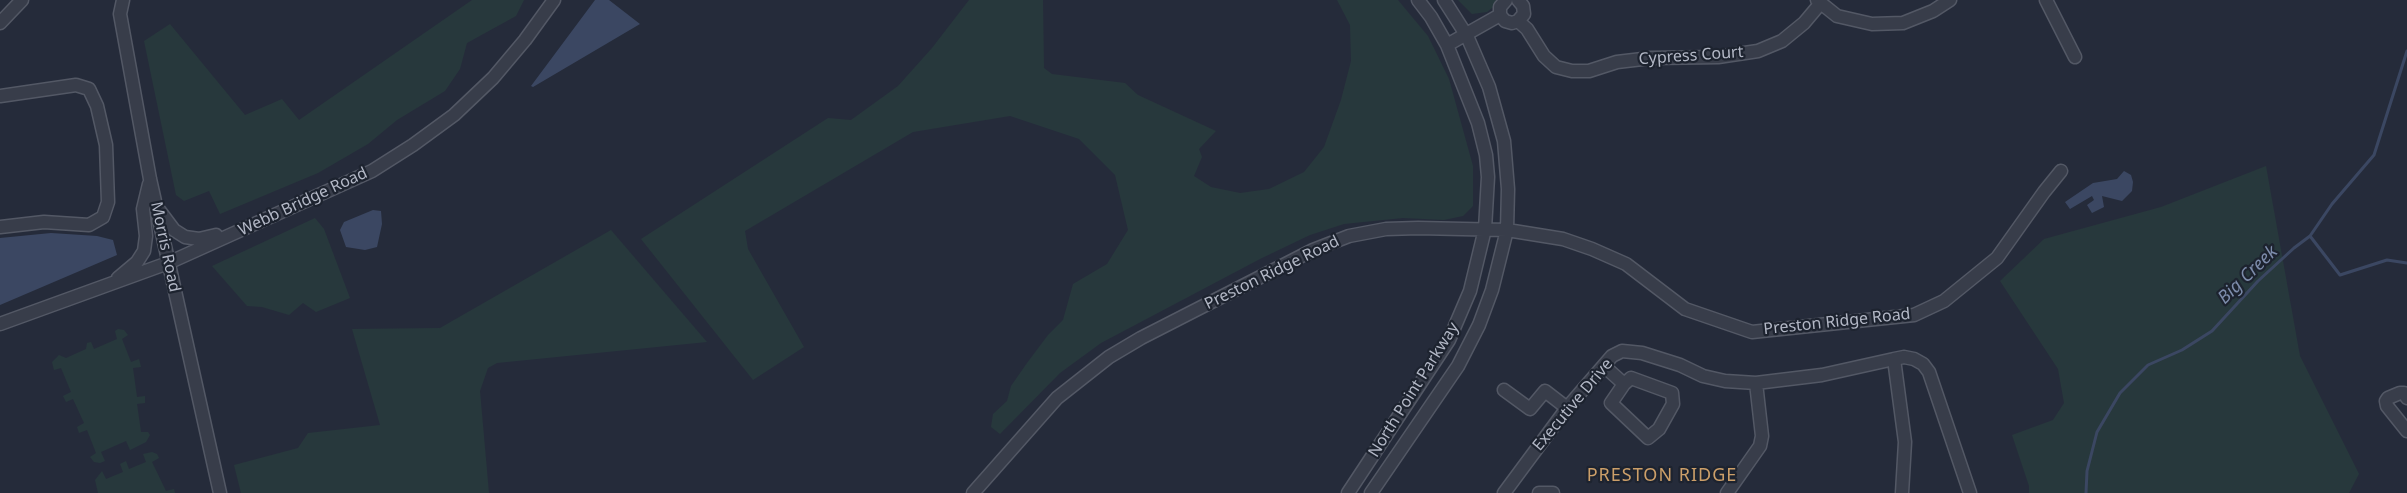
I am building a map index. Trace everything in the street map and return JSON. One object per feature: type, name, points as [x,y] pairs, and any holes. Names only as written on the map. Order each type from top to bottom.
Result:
[{"type":"street","points":[[0,24],[22,0]]},
{"type":"street","name":"Morris Road","points":[[122,0],[120,14],[150,179],[220,493]]},
{"type":"street","name":"Webb Bridge Road","points":[[0,324],[168,263],[372,171],[413,145],[454,115],[493,78],[525,40],[554,0]]},
{"type":"street","name":"North Point Parkway","points":[[1348,493],[1449,340],[1470,291],[1485,229],[1489,198],[1486,156],[1478,123],[1448,46],[1431,17],[1418,0]]},
{"type":"street","name":"North Point Parkway","points":[[1371,493],[1458,366],[1479,325],[1492,290],[1507,230],[1508,189],[1504,141],[1489,86],[1467,36],[1444,0]]},
{"type":"street","points":[[1506,0],[1500,7],[1500,15],[1508,22],[1518,21],[1524,10],[1518,0]]},
{"type":"street","name":"Cypress Court","points":[[1518,21],[1527,29],[1544,56],[1556,67],[1572,71],[1589,71],[1617,62],[1651,58],[1718,57],[1758,51],[1782,41],[1804,23],[1819,2],[1837,16],[1872,24],[1903,22],[1933,11],[1950,0]]},
{"type":"street","points":[[2046,0],[2075,57]]},
{"type":"street","points":[[1448,46],[1500,15]]},
{"type":"street","points":[[0,96],[76,85],[89,89],[97,106],[106,145],[108,202],[102,217],[89,225],[44,222],[0,227]]},
{"type":"street","name":"Preston Ridge Road","points":[[973,493],[1035,421],[1084,375],[1141,338],[1313,250],[1349,236],[1394,229],[1485,229],[1507,230],[1563,239],[1626,264],[1685,309],[1752,332],[1914,315],[1944,301],[1997,258],[2044,192],[2061,172]]},
{"type":"street","points":[[113,282],[137,262],[144,251],[146,236],[144,209],[150,179]]},
{"type":"street","points":[[156,205],[174,230],[191,239],[207,238],[248,227]]},
{"type":"street","name":"Executive Drive","points":[[1504,493],[1567,408],[1612,356],[1622,351],[1630,351],[1680,365],[1703,376],[1725,381],[1756,383],[1822,375],[1894,359],[1914,359],[1929,372],[1970,493]]},
{"type":"street","points":[[1894,359],[1905,442],[1902,493]]},
{"type":"street","points":[[1604,366],[1624,384]]},
{"type":"street","points":[[1631,378],[1672,393],[1673,404],[1659,429],[1648,438],[1611,403],[1624,384],[1631,378]]},
{"type":"street","points":[[1726,493],[1760,446],[1762,436],[1756,383]]},
{"type":"street","points":[[1504,390],[1530,409],[1545,391],[1567,408]]},
{"type":"street","points":[[2407,398],[2404,393],[2400,393],[2388,398],[2386,401],[2387,406],[2407,431]]},
{"type":"street","points":[[1539,493],[1553,493]]},
{"type":"shaded area","points":[[472,0],[524,0],[516,16],[467,43],[460,69],[445,91],[397,120],[368,144],[318,173],[220,214],[209,191],[184,201],[176,195],[144,41],[170,24],[245,115],[282,99],[299,120]]},
{"type":"shaded area","points":[[969,0],[1043,0],[1044,68],[1052,74],[1125,83],[1138,95],[1216,131],[1199,149],[1202,157],[1194,176],[1211,187],[1240,193],[1269,189],[1304,172],[1324,147],[1341,100],[1351,61],[1350,25],[1337,0],[1398,0],[1428,36],[1449,79],[1473,166],[1473,206],[1463,216],[1444,220],[1403,218],[1344,224],[1310,235],[1260,259],[1101,343],[1060,373],[1000,434],[991,427],[993,414],[1007,401],[1011,386],[1048,335],[1063,320],[1073,284],[1107,264],[1128,230],[1115,175],[1079,139],[1010,116],[913,132],[745,231],[748,249],[804,347],[753,380],[641,239],[828,118],[851,120],[898,86],[932,48]]},
{"type":"shaded area","points":[[1458,0],[1502,0],[1487,12],[1472,14]]},
{"type":"shaded area","points":[[2266,166],[2300,356],[2359,474],[2349,493],[2029,493],[2029,486],[2012,435],[2053,420],[2064,403],[2058,369],[2000,281],[2044,239],[2161,207]]},
{"type":"shaded area","points":[[315,218],[324,229],[350,298],[316,312],[303,303],[289,315],[262,307],[247,306],[212,266]]},
{"type":"shaded area","points":[[611,230],[707,342],[497,363],[488,368],[480,391],[489,493],[241,493],[234,465],[298,448],[308,433],[380,425],[352,329],[440,328]]},
{"type":"shaded area","points":[[118,329],[124,330],[128,335],[122,339],[131,362],[139,359],[141,367],[133,368],[137,397],[145,396],[145,403],[137,404],[141,432],[148,432],[150,435],[146,442],[130,450],[126,441],[101,452],[105,461],[100,463],[94,462],[90,457],[96,453],[87,430],[79,433],[77,427],[84,423],[73,399],[66,402],[63,396],[71,392],[61,368],[54,370],[52,362],[59,355],[66,358],[86,349],[87,343],[91,342],[94,349],[117,339],[115,331]]},
{"type":"shaded area","points":[[152,452],[157,454],[159,458],[152,462],[166,491],[174,489],[175,493],[98,493],[95,480],[102,471],[106,479],[123,472],[120,464],[126,461],[129,469],[146,462],[143,454]]},
{"type":"water","points":[[595,0],[609,0],[640,24],[533,87],[531,86]]},
{"type":"water","points":[[2124,171],[2131,175],[2133,182],[2132,191],[2122,201],[2102,196],[2104,207],[2092,213],[2087,205],[2094,200],[2092,196],[2070,209],[2065,202],[2093,183],[2117,179]]},
{"type":"water","points":[[373,210],[381,211],[382,224],[377,247],[365,250],[346,247],[340,230],[344,222]]},
{"type":"water","points":[[51,233],[97,236],[113,240],[117,255],[0,305],[0,238]]},
{"type":"waterway","name":"Big Creek","points":[[2086,493],[2087,471],[2097,432],[2120,393],[2148,365],[2182,350],[2212,331],[2258,281],[2310,236],[2332,204],[2374,155],[2407,51]]},
{"type":"waterway","points":[[2310,236],[2340,275],[2387,260],[2407,263]]},
{"type":"district","name":"PRESTON RIDGE","points":[[1662,476]]}]
